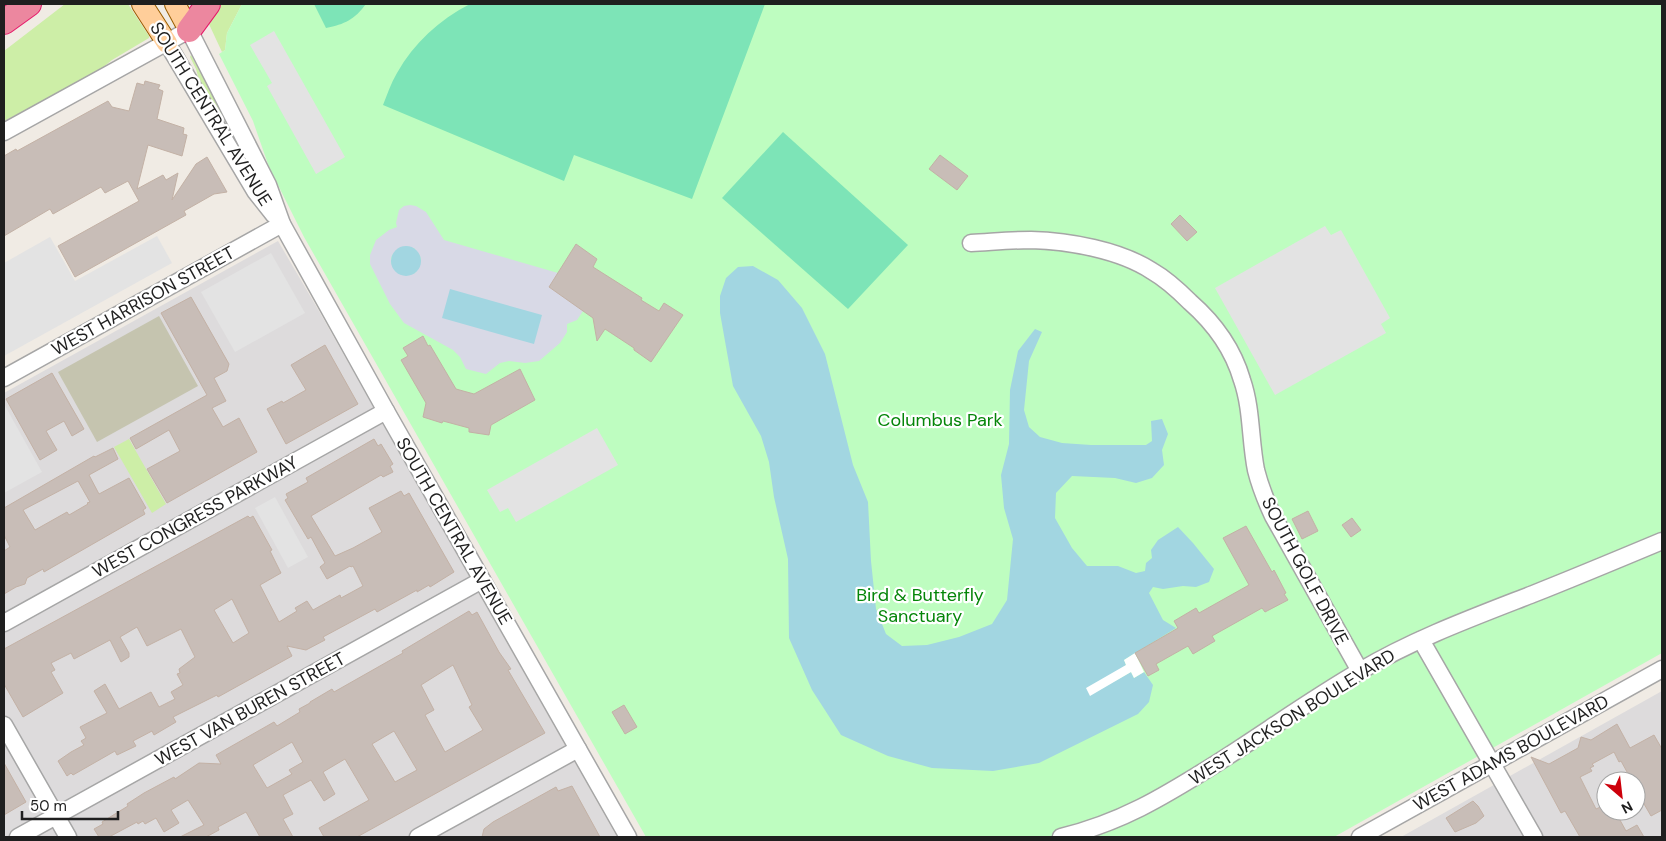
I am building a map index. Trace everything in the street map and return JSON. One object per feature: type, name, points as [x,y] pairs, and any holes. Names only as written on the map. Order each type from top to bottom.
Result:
[{"type":"highway","points":[[4,22],[28,4]]},
{"type":"highway","points":[[189,30],[208,4]]},
{"type":"main road","name":"SOUTH CENTRAL AVENUE","points":[[142,4],[168,43]]},
{"type":"main road","name":"SOUTH CENTRAL AVENUE","points":[[175,4],[189,30]]},
{"type":"street","points":[[4,132],[189,30]]},
{"type":"street","name":"SOUTH CENTRAL AVENUE","points":[[189,30],[268,185],[282,224],[628,837]]},
{"type":"street","name":"SOUTH CENTRAL AVENUE","points":[[168,43],[255,191],[282,224]]},
{"type":"street","name":"WEST HARRISON STREET","points":[[4,378],[282,224]]},
{"type":"street","name":"SOUTH GOLF DRIVE","points":[[971,242],[1033,240],[1092,248],[1123,257],[1152,270],[1204,314],[1229,349],[1242,379],[1249,411],[1256,468],[1262,492],[1273,516],[1360,671]]},
{"type":"street","name":"WEST CONGRESS PARKWAY","points":[[4,623],[386,411]]},
{"type":"street","name":"WEST JACKSON BOULEVARD","points":[[1061,837],[1086,831],[1140,809],[1202,772],[1360,671],[1422,640],[1662,541]]},
{"type":"street","name":"WEST VAN BUREN STREET","points":[[18,837],[482,580]]},
{"type":"street","points":[[1422,640],[1534,837]]},
{"type":"street","name":"WEST ADAMS BOULEVARD","points":[[1360,837],[1662,669]]},
{"type":"street","points":[[4,725],[68,837]]},
{"type":"street","points":[[418,837],[578,749]]},
{"type":"shaded area","points":[[274,31],[345,157],[316,174],[267,86],[272,83],[250,45]]},
{"type":"shaded area","points":[[404,206],[416,206],[426,212],[444,240],[558,273],[583,311],[577,320],[567,324],[567,332],[560,343],[539,361],[525,363],[509,361],[500,363],[486,374],[466,369],[460,357],[453,350],[404,323],[390,304],[370,264],[370,255],[376,240],[389,230],[397,227],[399,210]],"holes":[[[414,248],[421,260],[415,273],[405,275],[391,263],[393,254]]]},
{"type":"shaded area","points":[[1325,226],[1331,235],[1341,230],[1390,318],[1381,324],[1386,333],[1275,395],[1215,288]]},
{"type":"shaded area","points":[[157,236],[172,263],[4,356],[4,263],[50,237],[75,281]]},
{"type":"shaded area","points":[[278,241],[617,837],[4,837],[4,393]]},
{"type":"shaded area","points":[[271,253],[305,313],[235,352],[201,292]]},
{"type":"shaded area","points":[[159,316],[198,386],[97,442],[58,372]]},
{"type":"shaded area","points":[[4,404],[42,472],[4,493]]},
{"type":"shaded area","points":[[597,428],[618,465],[516,522],[508,508],[500,512],[487,490]]},
{"type":"shaded area","points":[[275,497],[308,557],[288,568],[255,508]]},
{"type":"shaded area","points":[[1662,691],[1662,837],[1401,837]]},
{"type":"green space","points":[[65,4],[128,4],[149,38],[112,60],[101,69],[4,121],[4,51]]},
{"type":"green space","points":[[216,4],[242,4],[227,33],[225,50],[222,52],[208,22]]},
{"type":"green space","name":"Columbus Park","points":[[242,4],[1662,4],[1662,653],[1334,837],[646,837],[304,237],[269,167],[253,121],[219,54],[225,50],[227,33]]},
{"type":"green space","points":[[314,4],[366,4],[349,20],[326,28]]},
{"type":"green space","points":[[470,4],[765,4],[692,199],[574,155],[564,181],[383,105],[397,73],[419,42],[448,17]]},
{"type":"green space","points":[[191,55],[223,113],[222,116],[219,115],[199,80],[190,57]]},
{"type":"green space","points":[[783,132],[908,245],[848,309],[722,198]]},
{"type":"green space","points":[[129,439],[166,504],[152,513],[114,447]]},
{"type":"water","points":[[406,246],[412,247],[420,255],[420,267],[412,275],[406,276],[400,275],[392,267],[391,261],[392,255],[400,247]]},
{"type":"water","points":[[753,266],[778,280],[802,308],[825,354],[853,465],[868,502],[876,609],[886,634],[902,646],[927,645],[959,637],[992,624],[1007,600],[1013,539],[1004,508],[1001,475],[1009,444],[1010,390],[1018,351],[1035,329],[1042,332],[1029,361],[1024,410],[1029,427],[1040,437],[1062,443],[1146,445],[1152,441],[1151,421],[1162,419],[1168,434],[1162,450],[1164,465],[1152,478],[1136,483],[1115,478],[1072,476],[1056,493],[1055,518],[1072,548],[1087,566],[1118,566],[1136,573],[1145,571],[1146,563],[1152,558],[1151,550],[1158,540],[1178,527],[1214,569],[1209,582],[1196,587],[1183,586],[1163,589],[1153,587],[1149,593],[1163,620],[1176,628],[1124,660],[1126,665],[1090,695],[1131,672],[1134,678],[1144,672],[1153,685],[1149,702],[1138,714],[1039,763],[993,771],[932,768],[888,756],[841,735],[812,690],[789,638],[788,559],[774,497],[769,462],[761,436],[733,386],[720,313],[720,296],[726,278],[738,267]]},
{"type":"water","points":[[450,289],[542,315],[534,344],[442,318]]},
{"type":"pier","points":[[1135,653],[1144,672],[1134,678],[1131,672],[1090,696],[1086,688],[1126,665],[1124,660]]},
{"type":"building","points":[[145,81],[160,85],[158,89],[163,91],[157,119],[184,128],[183,134],[187,135],[182,156],[148,145],[137,189],[163,175],[166,180],[178,173],[172,200],[196,164],[207,157],[227,192],[214,194],[184,211],[186,215],[75,277],[58,246],[139,201],[128,181],[105,193],[101,187],[53,214],[50,209],[4,236],[4,156],[16,149],[17,151],[108,101],[112,107],[129,111],[137,83],[144,85]]},
{"type":"building","points":[[940,155],[968,176],[957,190],[929,169]]},
{"type":"building","points":[[1180,215],[1197,232],[1187,241],[1171,224]]},
{"type":"building","points":[[576,244],[597,259],[593,267],[642,298],[641,300],[659,311],[664,303],[683,315],[651,362],[605,329],[597,341],[593,318],[549,287]]},
{"type":"building","points":[[191,297],[229,364],[227,371],[214,378],[226,401],[212,408],[223,427],[239,418],[257,452],[167,503],[147,469],[180,451],[169,430],[136,449],[130,438],[207,395],[161,313]]},
{"type":"building","points":[[423,336],[456,389],[474,394],[520,369],[535,400],[491,425],[489,435],[469,432],[469,428],[423,417],[426,403],[401,360],[408,356],[403,348]]},
{"type":"building","points":[[325,345],[358,404],[286,444],[267,409],[282,401],[283,403],[306,390],[291,365]]},
{"type":"building","points":[[52,373],[84,429],[72,436],[64,421],[46,431],[57,450],[40,460],[6,399]]},
{"type":"building","points":[[374,439],[378,446],[381,444],[393,464],[390,466],[393,472],[383,477],[381,475],[311,516],[335,556],[382,532],[369,508],[401,491],[404,496],[409,493],[454,572],[430,587],[429,585],[417,592],[417,590],[377,612],[375,609],[323,637],[325,640],[306,650],[287,646],[292,656],[218,697],[217,695],[173,717],[176,722],[154,735],[152,731],[133,741],[136,746],[117,755],[115,751],[73,775],[71,773],[67,776],[58,761],[84,745],[81,741],[86,738],[80,727],[107,713],[94,691],[105,684],[119,709],[151,692],[159,707],[175,699],[171,692],[183,685],[177,674],[180,673],[179,669],[195,657],[181,629],[147,646],[137,627],[120,637],[129,653],[129,657],[121,662],[110,640],[74,659],[71,653],[51,663],[55,670],[51,672],[63,693],[23,717],[4,684],[4,649],[248,516],[250,518],[253,516],[272,550],[270,551],[281,573],[260,585],[279,622],[297,611],[295,608],[307,601],[313,610],[340,595],[341,598],[363,586],[353,566],[327,579],[320,567],[325,563],[311,537],[308,539],[285,500],[288,498],[286,494],[308,482],[306,478]],"holes":[[[232,599],[249,633],[233,643],[214,610]]]},
{"type":"building","points":[[113,448],[118,459],[89,475],[99,494],[129,478],[146,508],[143,510],[145,514],[44,572],[43,569],[27,578],[25,584],[4,594],[4,551],[10,547],[4,535],[4,508]],"holes":[[[78,481],[90,502],[69,515],[67,512],[35,530],[23,510]]]},
{"type":"building","points":[[1308,511],[1318,531],[1302,539],[1292,519]]},
{"type":"building","points":[[1352,518],[1361,530],[1351,537],[1342,525]]},
{"type":"building","points":[[1246,526],[1272,572],[1274,570],[1288,600],[1265,612],[1262,608],[1212,636],[1215,641],[1193,654],[1188,646],[1156,664],[1159,670],[1148,676],[1135,653],[1178,628],[1174,621],[1196,608],[1199,613],[1249,585],[1223,538]]},
{"type":"building","points":[[469,611],[472,615],[477,612],[499,652],[511,669],[508,670],[545,733],[357,837],[324,837],[319,828],[369,800],[345,759],[323,772],[335,794],[324,801],[311,780],[283,795],[293,814],[283,819],[293,837],[260,837],[246,812],[218,827],[219,830],[206,837],[180,837],[204,825],[188,800],[171,810],[179,823],[164,832],[156,818],[145,824],[143,821],[138,824],[137,822],[109,837],[99,837],[94,829],[144,793],[174,777],[175,779],[199,763],[221,764],[216,755],[274,722],[277,726],[300,712],[299,709],[310,702],[332,689],[334,692],[403,653],[402,651]],"holes":[[[453,665],[472,705],[469,707],[483,730],[445,752],[425,715],[434,710],[421,685]],[[394,731],[417,770],[395,782],[372,744]],[[292,742],[303,762],[289,770],[292,774],[267,788],[253,765]]]},
{"type":"building","points":[[624,705],[637,727],[625,734],[612,712]]},
{"type":"building","points":[[1617,724],[1630,748],[1654,735],[1662,749],[1662,810],[1651,816],[1646,807],[1646,771],[1626,771],[1614,752],[1592,764],[1594,766],[1590,768],[1592,771],[1580,777],[1596,809],[1596,821],[1620,821],[1626,831],[1637,825],[1644,837],[1580,837],[1565,811],[1561,813],[1531,757],[1549,764],[1578,748],[1581,737],[1591,740]]},
{"type":"building","points":[[4,763],[26,802],[4,815]]},
{"type":"building","points":[[572,786],[600,837],[482,837],[484,829],[493,822],[556,787],[558,791]]},
{"type":"building","points":[[1473,801],[1484,816],[1476,823],[1455,832],[1446,818]]},
{"type":"park label","name":"Bird & Butterfly Sanctuary","points":[[920,605]]}]
